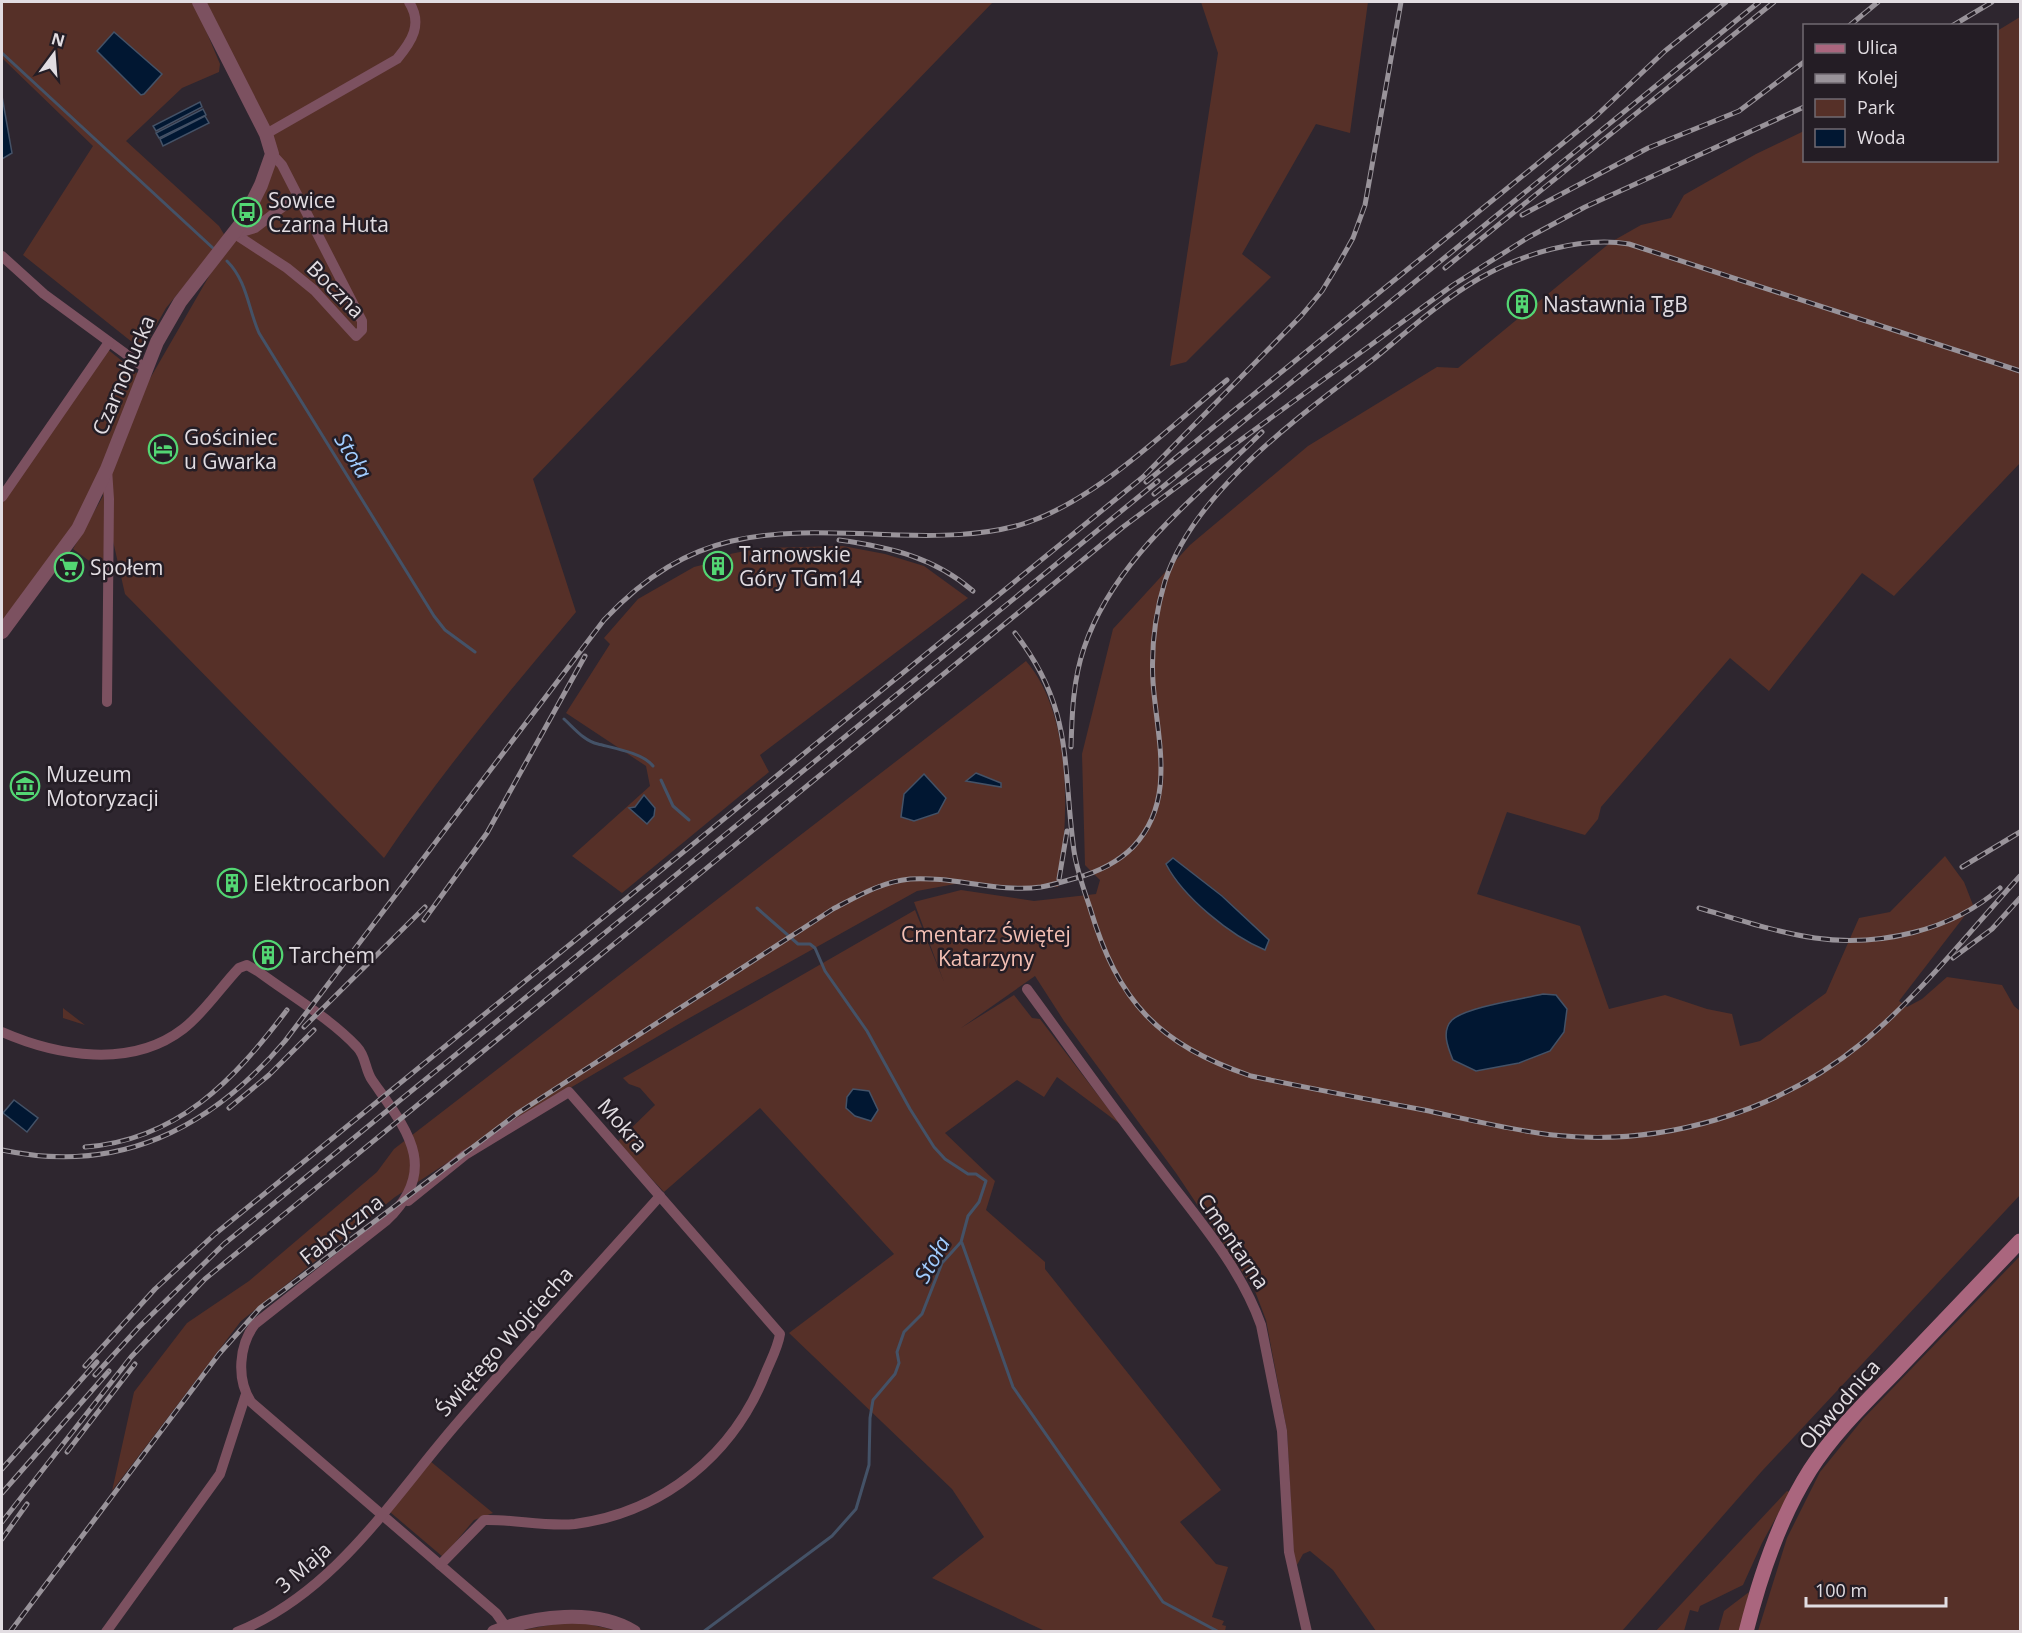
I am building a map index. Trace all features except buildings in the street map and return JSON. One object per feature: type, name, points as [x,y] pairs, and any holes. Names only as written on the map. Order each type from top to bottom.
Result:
[{"type":"main road","name":"Obwodnica","points":[[1746,1632],[1764,1569],[1777,1535],[1799,1489],[1819,1456],[1860,1409],[2020,1241]]},
{"type":"street","points":[[199,2],[267,134],[272,153]]},
{"type":"street","points":[[267,134],[397,59],[411,42],[416,28],[417,18],[409,2]]},
{"type":"street","name":"Boczna","points":[[235,234],[287,268],[314,290],[356,336],[362,330],[362,321],[282,165],[272,153]]},
{"type":"street","name":"Czarnohucka","points":[[2,632],[78,529],[107,469],[145,368],[180,302],[235,234],[261,185],[272,153]]},
{"type":"street","points":[[235,234],[255,228],[297,196]]},
{"type":"street","points":[[2,256],[44,294],[145,368]]},
{"type":"street","points":[[2,497],[109,342]]},
{"type":"street","points":[[107,469],[109,499],[107,702]]},
{"type":"street","name":"Fabryczna","points":[[2,1032],[33,1044],[84,1054],[111,1055],[150,1047],[184,1028],[239,968],[250,966],[360,1049],[364,1067],[403,1122],[412,1145],[414,1172],[411,1188],[403,1204],[387,1220],[255,1324],[246,1336],[240,1351],[246,1394]]},
{"type":"street","name":"Cmentarna","points":[[1028,989],[1204,1225],[1246,1288],[1256,1309],[1262,1325],[1282,1431],[1289,1552],[1306,1632]]},
{"type":"street","name":"Mokra","points":[[403,1204],[465,1155],[569,1092],[780,1334],[753,1405],[718,1452],[676,1487],[653,1501],[624,1513],[574,1524],[533,1525],[484,1520],[440,1565]]},
{"type":"street","name":"Świętego Wojciecha","points":[[381,1515],[464,1415],[660,1196]]},
{"type":"street","points":[[246,1394],[251,1402],[496,1613],[500,1629],[531,1621],[581,1618],[609,1621],[634,1632]]},
{"type":"street","points":[[106,1632],[220,1474],[246,1394]]},
{"type":"street","name":"3 Maja","points":[[237,1632],[270,1617],[312,1588],[345,1557],[381,1515]]},
{"type":"green space","points":[[2,2],[194,2],[220,64],[219,72],[182,88],[126,141],[219,226],[225,236],[166,308],[142,350],[23,255],[93,146],[2,58]]},
{"type":"green space","points":[[200,2],[993,2],[533,479],[576,612],[453,763],[384,858],[125,594],[106,510],[103,571],[73,549],[85,529],[2,637],[2,503],[106,348],[148,382],[279,155]],"holes":[[[100,482],[103,496],[85,528]]]},
{"type":"green space","points":[[1201,2],[1368,2],[1350,133],[1316,124],[1242,254],[1271,277],[1186,362],[1170,366],[1218,53]]},
{"type":"green space","name":"Cmentarz Świętej Katarzyny","points":[[2020,17],[2020,463],[1894,596],[1862,573],[1769,691],[1730,658],[1601,807],[1598,819],[1585,835],[1507,812],[1477,894],[1580,926],[1609,1009],[1665,995],[1707,1009],[1732,1014],[1740,1046],[1760,1041],[1826,993],[1859,918],[1890,912],[1945,856],[1964,882],[1973,905],[1899,1001],[1907,1007],[1922,999],[1947,977],[2002,985],[2014,1006],[2020,1011],[2020,1195],[1762,1471],[1622,1631],[1376,1631],[1333,1570],[1310,1551],[1303,1554],[1297,1565],[1294,1560],[1287,1431],[1266,1320],[1255,1291],[1176,1173],[1064,1021],[1035,976],[961,1028],[1014,995],[1032,1018],[1040,1019],[1120,1124],[1057,1077],[1044,1097],[1017,1080],[945,1133],[995,1181],[986,1210],[1045,1262],[1045,1269],[1221,1490],[1180,1522],[1216,1564],[1228,1567],[1212,1617],[1224,1621],[1222,1625],[1226,1626],[1225,1631],[1045,1631],[932,1578],[984,1537],[952,1489],[789,1333],[894,1254],[760,1108],[664,1192],[617,1142],[655,1105],[640,1088],[629,1084],[623,1078],[915,910],[944,982],[914,902],[961,890],[1034,901],[1096,894],[1100,880],[1085,865],[1082,754],[1113,629],[1190,545],[1308,446],[1437,367],[1458,368],[1611,242],[1641,225],[1671,218],[1684,195],[1756,154],[1803,131],[1803,162],[1998,162],[1998,30]],"holes":[[[1173,859],[1223,896],[1269,940]],[[1543,994],[1556,995],[1567,1009],[1564,1032],[1516,1001]]]},
{"type":"green space","points":[[843,546],[885,554],[924,566],[968,598],[760,755],[769,772],[622,893],[572,856],[650,786],[646,766],[566,713],[610,644],[604,638],[638,599],[694,567],[706,564],[713,577],[734,567],[730,554],[760,548]],"holes":[[[644,796],[653,806],[639,818],[631,807],[635,807]]]},
{"type":"green space","points":[[1026,661],[1041,683],[1060,739],[1065,800],[1062,860],[1058,887],[955,884],[917,891],[684,1021],[485,1138],[395,1197],[241,1321],[112,1491],[134,1392],[187,1323],[249,1281],[377,1172],[394,1149]]},
{"type":"green space","points":[[63,1008],[85,1025],[63,1018]]},
{"type":"green space","points":[[2020,1256],[2020,1631],[1758,1631],[1787,1538],[1820,1472],[1863,1419]]},
{"type":"green space","points":[[430,1461],[493,1513],[474,1520],[443,1557],[390,1512]]},
{"type":"green space","points":[[1787,1491],[1790,1492],[1762,1543],[1743,1585],[1700,1606],[1698,1612],[1690,1610],[1684,1631],[1655,1632]]},
{"type":"green space","points":[[1749,1592],[1740,1631],[1718,1632],[1724,1611]]},
{"type":"green space","points":[[566,1622],[588,1624],[623,1632],[512,1632]]},
{"type":"water","points":[[114,32],[162,74],[144,94],[141,95],[97,51]]},
{"type":"water","points":[[2,96],[12,153],[2,159]]},
{"type":"water","points":[[200,102],[202,107],[156,131],[153,126]]},
{"type":"water","points":[[203,109],[206,115],[159,138],[156,133]]},
{"type":"water","points":[[205,116],[209,123],[163,146],[160,139]]},
{"type":"water","points":[[976,773],[1001,783],[1001,787],[966,781]]},
{"type":"water","points":[[924,774],[946,798],[938,813],[914,821],[901,817],[904,794]]},
{"type":"water","points":[[644,795],[655,808],[654,816],[647,824],[629,808],[635,807]]},
{"type":"water","points":[[1173,858],[1222,896],[1269,940],[1265,950],[1223,925],[1196,902],[1166,864]]},
{"type":"water","points":[[1543,994],[1556,995],[1567,1009],[1564,1032],[1550,1051],[1519,1063],[1476,1071],[1453,1060],[1446,1034],[1452,1020],[1459,1015],[1482,1007]]},
{"type":"water","points":[[853,1089],[869,1091],[878,1110],[871,1121],[855,1116],[846,1108],[847,1097]]},
{"type":"water","points":[[14,1100],[38,1118],[27,1132],[3,1113]]},
{"type":"waterway","name":"Stoła","points":[[2,53],[214,249]]},
{"type":"waterway","name":"Stoła","points":[[227,261],[239,277],[259,333],[434,616],[445,630],[475,652]]},
{"type":"waterway","name":"Stoła","points":[[564,719],[588,740],[635,754],[653,766]]},
{"type":"waterway","name":"Stoła","points":[[661,780],[673,806],[689,820]]},
{"type":"waterway","name":"Stoła","points":[[703,1632],[832,1536],[856,1509],[869,1465],[870,1418],[873,1400],[895,1374],[899,1363],[897,1352],[904,1332],[922,1314],[942,1263],[961,1242],[968,1216],[979,1202],[986,1181],[976,1174],[968,1174],[945,1159],[934,1147],[867,1031],[825,971],[815,948],[810,944],[798,944],[757,908]]},
{"type":"waterway","points":[[962,1243],[1013,1387],[1163,1602],[1219,1632]]},
{"type":"railway","points":[[85,1366],[155,1289],[215,1234],[1143,477],[1301,316],[1322,291],[1339,263],[1353,238],[1365,205],[1401,2]]},
{"type":"railway","points":[[1146,482],[1595,117],[1665,51],[1726,2]]},
{"type":"railway","points":[[1154,494],[1759,2]]},
{"type":"railway","points":[[1445,268],[1774,2]]},
{"type":"railway","points":[[1851,24],[1878,2]]},
{"type":"railway","points":[[1955,24],[1992,2]]},
{"type":"railway","points":[[1522,215],[1648,148],[1739,111],[1803,63]]},
{"type":"railway","points":[[2,1522],[131,1357],[205,1279],[1123,527],[1453,285],[1529,237],[1585,207],[1803,107]]},
{"type":"railway","points":[[10,1632],[219,1354],[260,1308],[518,1113],[833,909],[870,890],[910,879],[943,880],[1008,888],[1041,887],[1092,873],[1127,853],[1147,829],[1160,790],[1160,747],[1153,682],[1153,644],[1156,618],[1165,581],[1180,547],[1200,516],[1225,485],[1284,430],[1426,316],[1480,278],[1514,261],[1552,249],[1591,243],[1629,244],[2020,371]]},
{"type":"railway","points":[[2,1150],[45,1156],[85,1156],[123,1150],[159,1138],[193,1121],[226,1099],[285,1041],[604,620],[638,588],[672,565],[705,549],[740,539],[776,534],[943,535],[972,534],[1016,526],[1044,516],[1100,484],[1227,380]]},
{"type":"railway","points":[[1071,747],[1074,697],[1080,660],[1098,616],[1115,585],[1160,531],[1262,432]]},
{"type":"railway","points":[[95,1375],[139,1327],[224,1244],[1158,481]]},
{"type":"railway","points":[[839,540],[910,555],[943,570],[973,591]]},
{"type":"railway","points":[[1015,633],[1034,661],[1056,712],[1066,763],[1070,819],[1077,866],[1101,941],[1114,969],[1129,994],[1146,1015],[1167,1034],[1191,1049],[1251,1076],[1553,1135],[1635,1136],[1676,1130],[1716,1120],[1793,1089],[1829,1068],[1862,1043],[1904,1005],[1944,963],[2020,876]]},
{"type":"railway","points":[[424,920],[487,833],[585,656]]},
{"type":"railway","points":[[1059,879],[1067,831]]},
{"type":"railway","points":[[1962,867],[2020,832]]},
{"type":"railway","points":[[1699,908],[1756,925],[1815,938],[1864,940],[1913,933],[1937,925],[1981,903],[2000,888]]},
{"type":"railway","points":[[1953,958],[1992,929],[2020,898]]},
{"type":"railway","points":[[304,1027],[425,907]]},
{"type":"railway","points":[[85,1147],[118,1142],[176,1119],[224,1082],[246,1060],[287,1010]]},
{"type":"railway","points":[[229,1108],[269,1075],[314,1030]]},
{"type":"railway","points":[[2,1469],[97,1362]]},
{"type":"railway","points":[[67,1452],[135,1364]]},
{"type":"railway","points":[[2,1493],[109,1371]]},
{"type":"railway","points":[[2,1539],[27,1504]]},
{"type":"place","name":"Sowice Czarna Huta","points":[[247,212]]},
{"type":"place","name":"Nastawnia TgB","points":[[1522,304]]},
{"type":"place","name":"Gościniec u Gwarka","points":[[163,449]]},
{"type":"place","name":"Tarnowskie Góry TGm14","points":[[718,566]]},
{"type":"place","name":"Społem","points":[[69,567]]},
{"type":"place","name":"Muzeum Motoryzacji","points":[[25,786]]},
{"type":"place","name":"Elektrocarbon","points":[[232,883]]},
{"type":"place","name":"Tarchem","points":[[268,955]]}]
